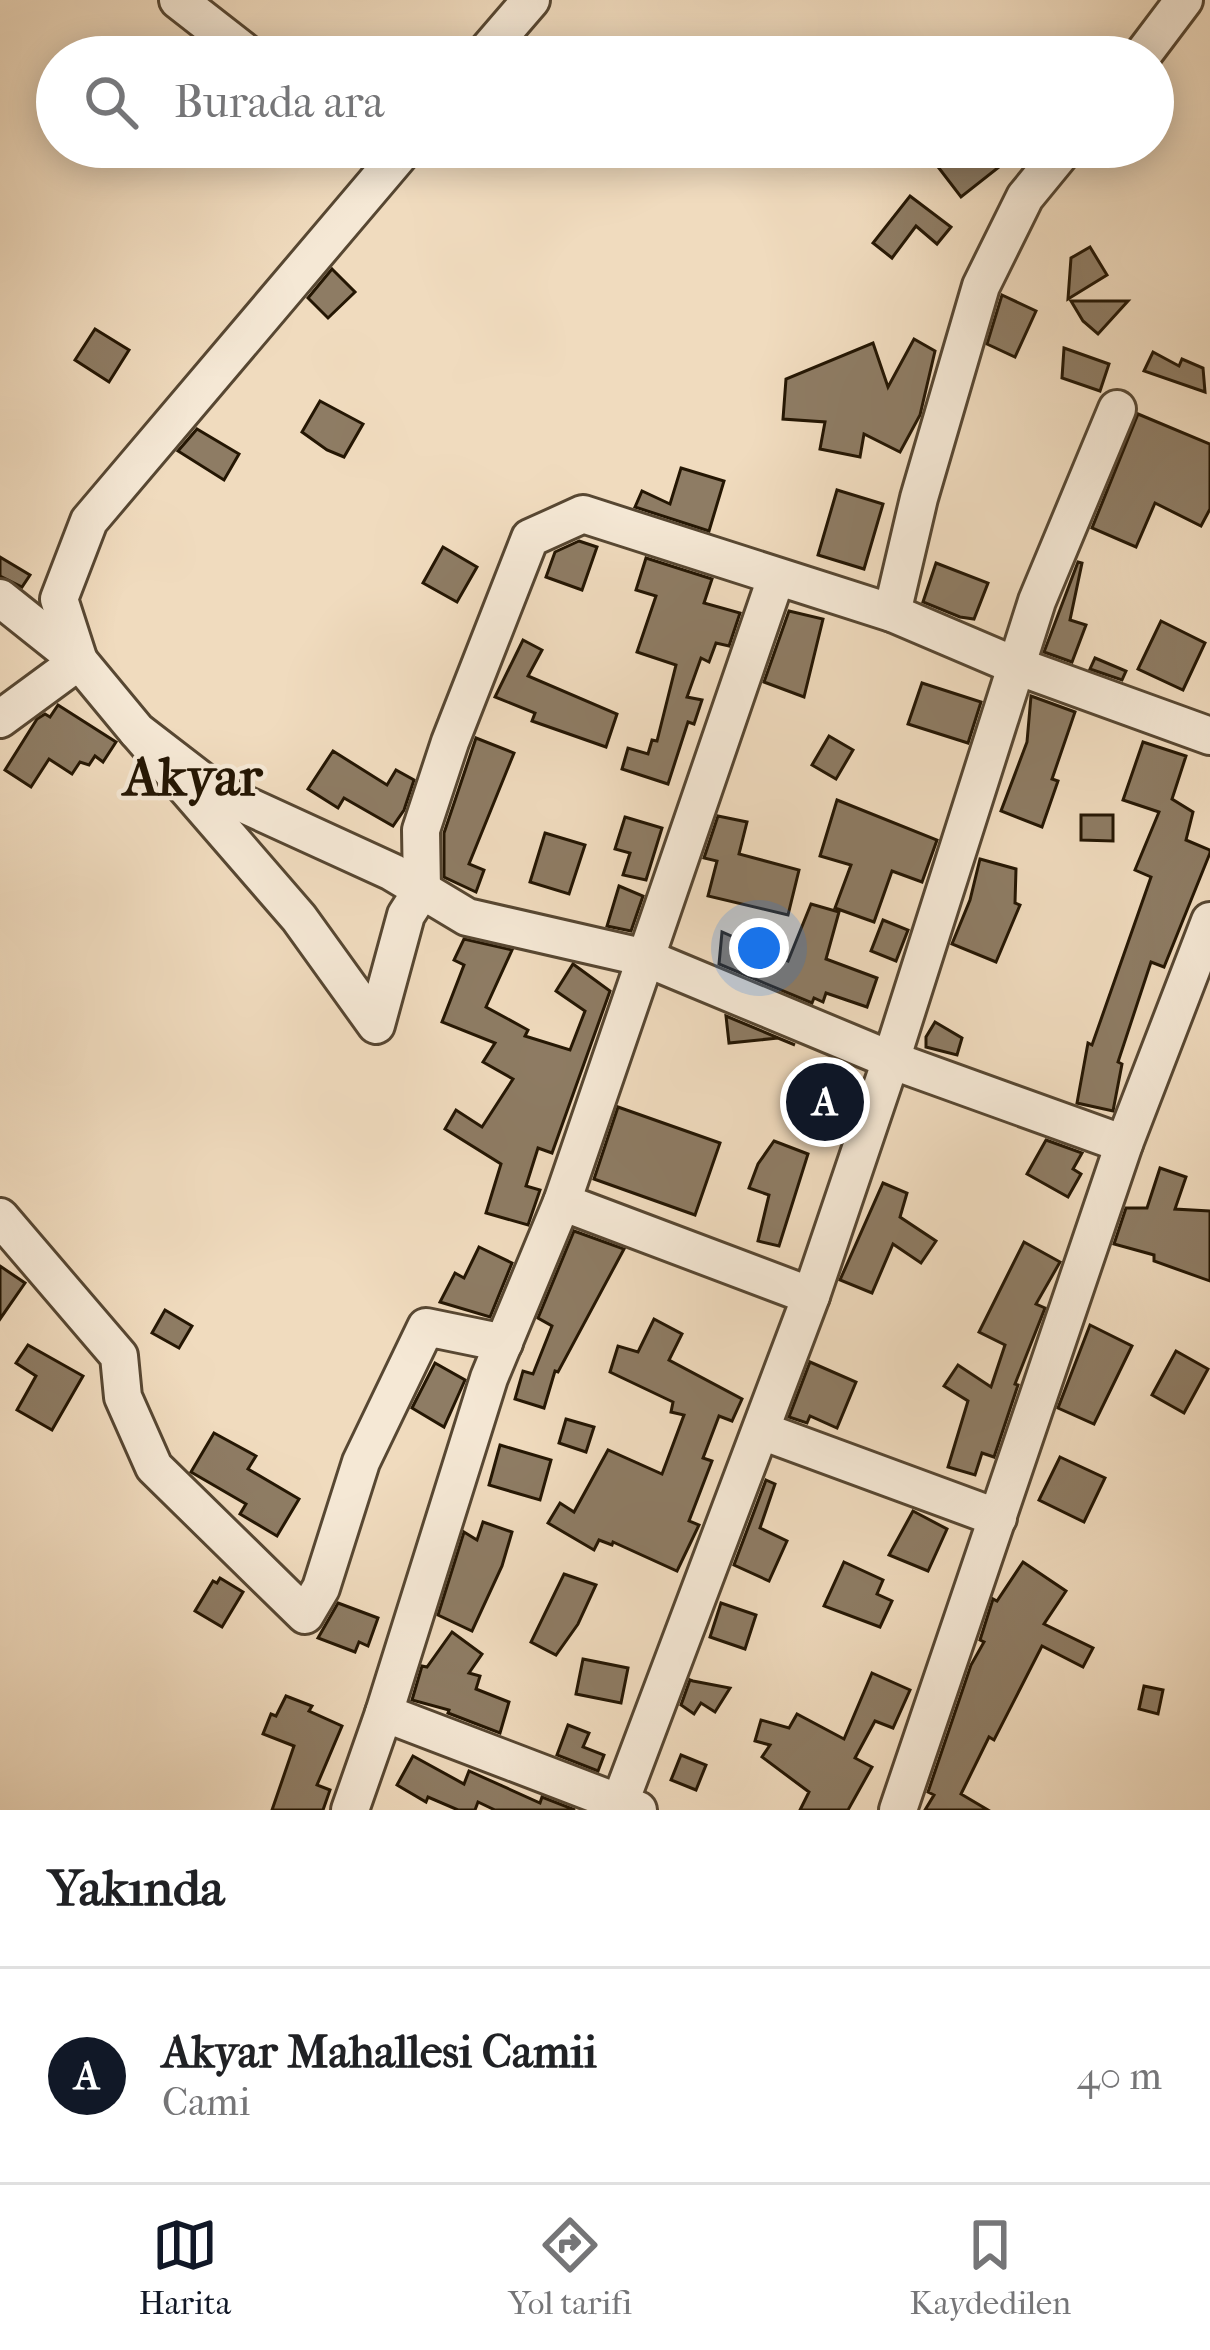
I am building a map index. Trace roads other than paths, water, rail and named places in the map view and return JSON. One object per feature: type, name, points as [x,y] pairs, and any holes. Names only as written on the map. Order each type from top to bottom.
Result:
[{"type":"street","points":[[178,0],[224,36]]},
{"type":"street","points":[[500,36],[530,0]]},
{"type":"street","points":[[1157,36],[1176,12],[1210,18]]},
{"type":"street","points":[[79,661],[59,599],[88,521],[376,168]]},
{"type":"street","points":[[892,614],[919,498],[981,286],[1025,197],[1049,168]]},
{"type":"street","points":[[384,1714],[625,1808],[811,1297],[1036,602],[1117,409]]},
{"type":"street","points":[[0,598],[79,661],[298,918],[376,1025],[406,915],[422,890],[421,830],[450,742],[530,538],[583,514],[892,614],[1014,665],[1210,736]]},
{"type":"street","points":[[350,1810],[489,1378],[562,1202],[776,578]]},
{"type":"street","points":[[0,719],[79,661]]},
{"type":"street","points":[[137,731],[215,791],[392,872],[467,917],[646,958],[891,1060],[1124,1144]]},
{"type":"street","points":[[898,1810],[1124,1144],[1210,922]]},
{"type":"street","points":[[562,1202],[811,1297]]},
{"type":"street","points":[[0,1217],[119,1356],[123,1397],[154,1467],[305,1616],[321,1588],[361,1462],[426,1327],[504,1343]]},
{"type":"street","points":[[762,1431],[998,1518]]},
{"type":"place","name":"Akyar Mahallesi Camii","points":[[825,1102]]},
{"type":"district","name":"Akyar","points":[[193,776]]}]
